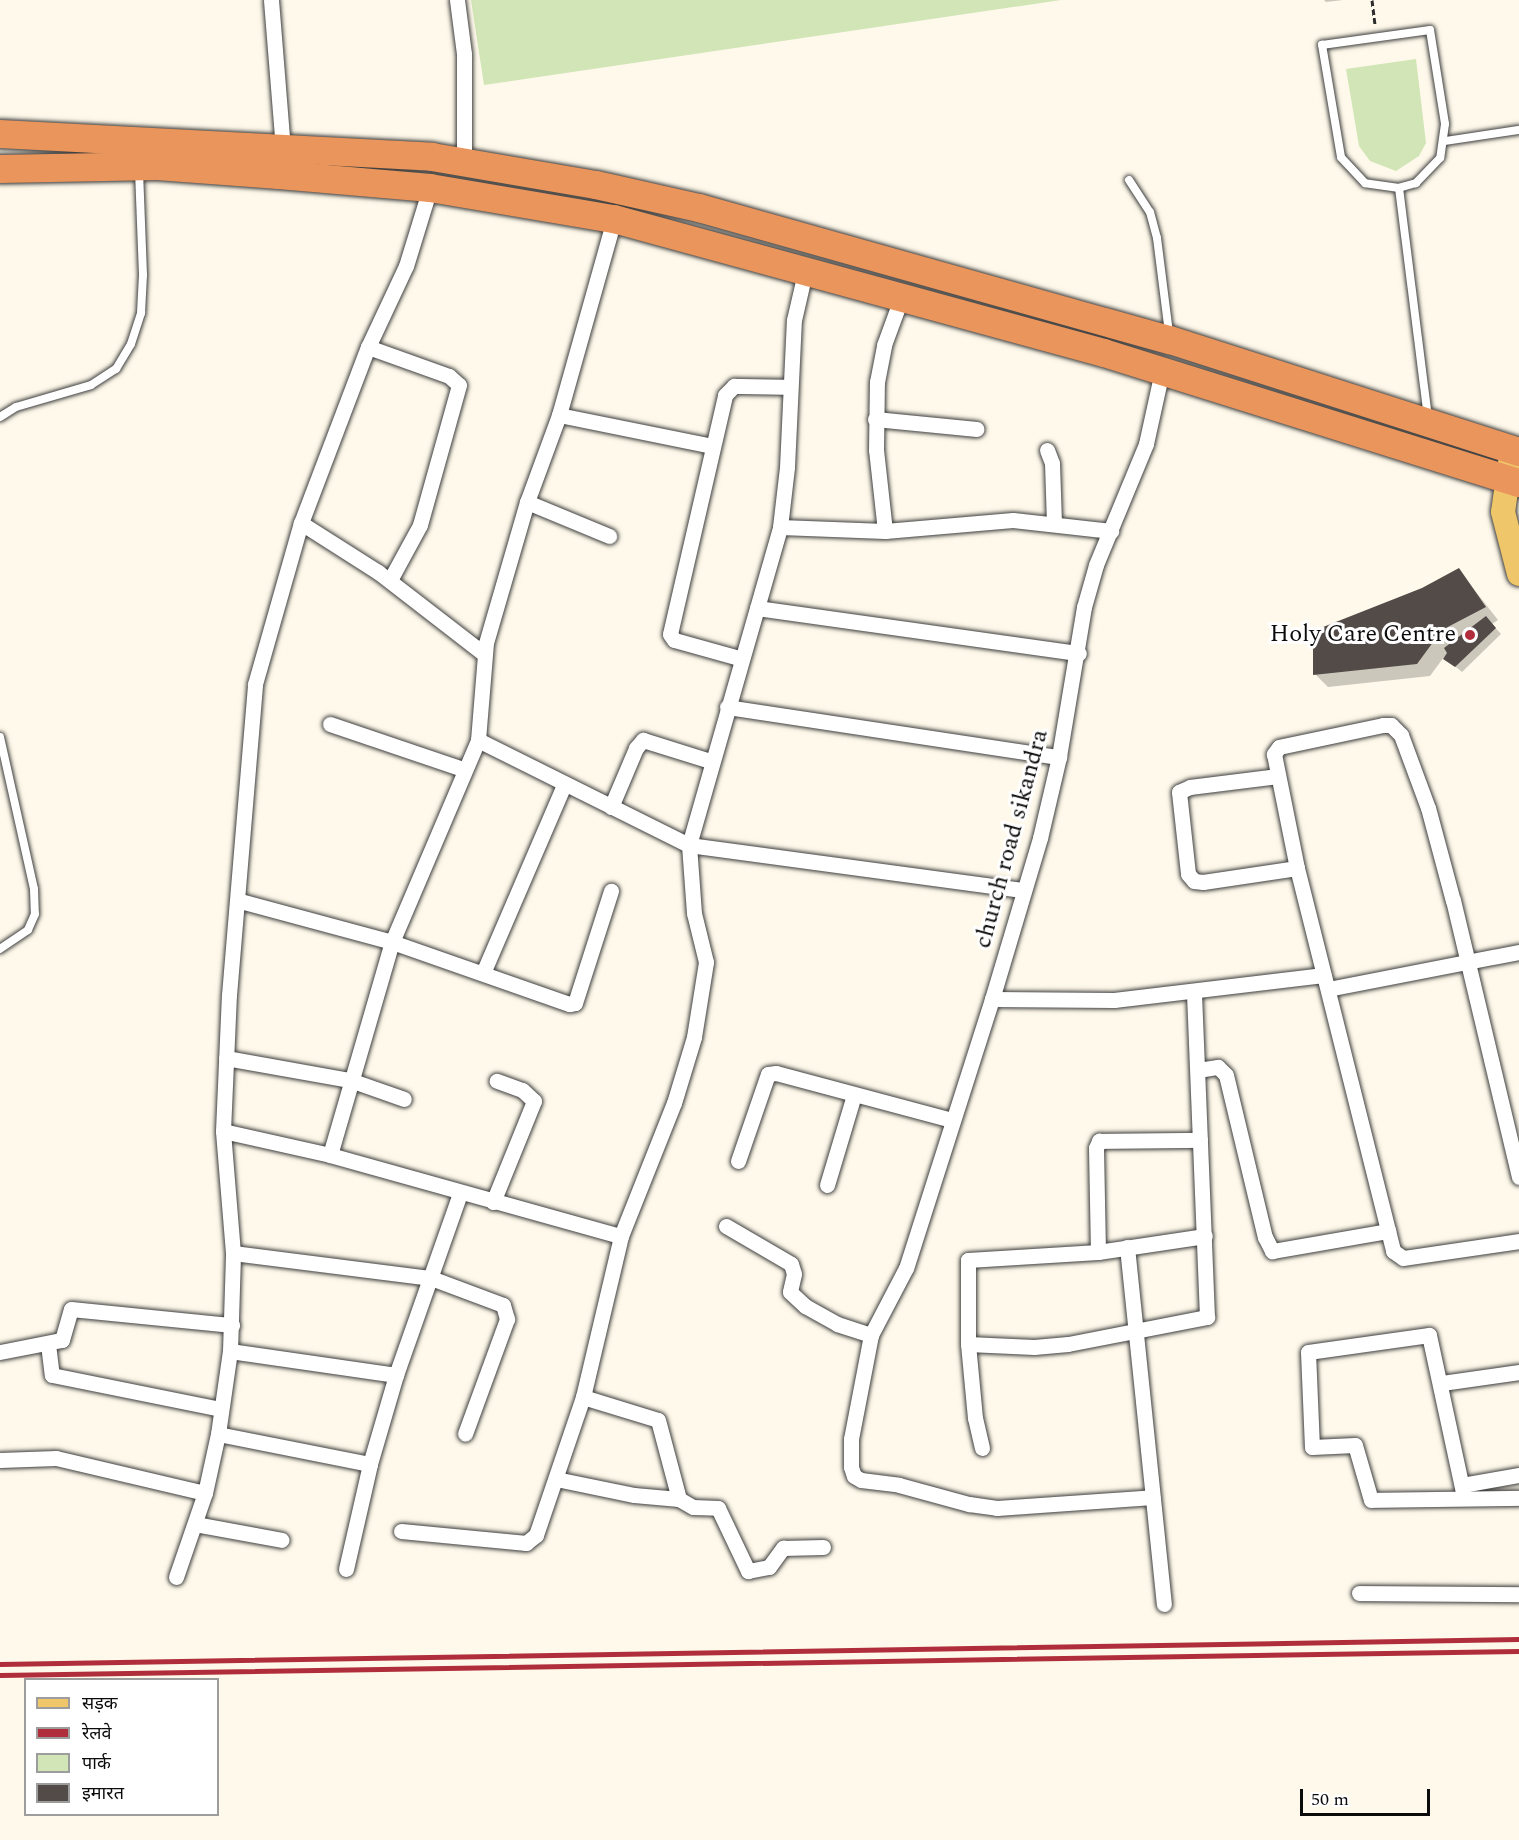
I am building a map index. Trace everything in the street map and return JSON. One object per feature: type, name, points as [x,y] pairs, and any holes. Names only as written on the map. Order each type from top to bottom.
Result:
[{"type":"highway","points":[[0,134],[283,148],[464,160],[699,208],[1170,340],[1516,451]]},
{"type":"highway","points":[[0,169],[138,167],[430,188],[614,219],[806,268],[1162,371],[1512,481]]},
{"type":"main road","points":[[1516,451],[1512,481],[1503,512],[1519,574]]},
{"type":"street","points":[[272,0],[283,148]]},
{"type":"street","points":[[457,0],[464,54],[464,160]]},
{"type":"street","points":[[176,1577],[205,1492],[218,1434],[230,1351],[233,1253],[223,1131],[226,1058],[240,901],[255,684],[301,523],[368,347],[405,266],[430,188]]},
{"type":"street","points":[[330,1155],[392,942],[463,769],[478,740],[483,713],[484,654],[527,502],[559,415],[614,219]]},
{"type":"street","points":[[401,1531],[533,1542],[583,1398],[621,1236],[674,1103],[694,1037],[705,982],[706,962],[692,902],[689,845],[710,761],[780,527],[788,467],[794,320],[806,268]]},
{"type":"street","points":[[885,531],[874,419],[884,345],[902,296]]},
{"type":"street","points":[[368,347],[449,376],[459,385],[420,525],[390,580]]},
{"type":"street","name":"church road sikandra","points":[[1153,1497],[997,1508],[854,1476],[851,1439],[871,1335],[906,1268],[951,1120],[992,999],[1024,890],[1059,757],[1084,607],[1146,444],[1162,371]]},
{"type":"street","points":[[740,658],[670,636],[713,446],[729,388],[790,387]]},
{"type":"street","points":[[559,415],[713,446]]},
{"type":"street","points":[[874,419],[977,429]]},
{"type":"street","points":[[1047,450],[1052,463],[1054,522]]},
{"type":"street","points":[[527,502],[609,536]]},
{"type":"street","points":[[780,527],[885,531],[1013,520],[1054,522],[1111,531]]},
{"type":"street","points":[[301,523],[390,580],[484,654]]},
{"type":"street","points":[[757,608],[1078,653]]},
{"type":"street","points":[[727,707],[1059,757]]},
{"type":"street","points":[[330,724],[463,769]]},
{"type":"street","points":[[1519,1177],[1513,1118],[1468,963],[1428,808],[1398,729],[1383,725],[1279,747],[1274,754],[1297,868],[1393,1251],[1402,1258],[1519,1241]]},
{"type":"street","points":[[478,740],[564,785],[689,845],[1024,890]]},
{"type":"street","points":[[611,807],[636,748],[643,740],[710,761]]},
{"type":"street","points":[[1278,776],[1183,788],[1179,792],[1188,874],[1194,881],[1203,882],[1297,868]]},
{"type":"street","points":[[483,973],[564,785]]},
{"type":"street","points":[[240,901],[392,942],[575,1003],[610,891]]},
{"type":"street","points":[[992,999],[1114,1000],[1326,982],[1468,963],[1519,952]]},
{"type":"street","points":[[968,1344],[1034,1347],[1135,1332],[1207,1317],[1194,993]]},
{"type":"street","points":[[226,1058],[350,1080],[404,1099]]},
{"type":"street","points":[[1198,1070],[1218,1067],[1227,1075],[1265,1237],[1272,1251],[1388,1231]]},
{"type":"street","points":[[738,1161],[768,1074],[776,1073],[951,1120]]},
{"type":"street","points":[[493,1202],[534,1101],[522,1090],[497,1081]]},
{"type":"street","points":[[827,1185],[854,1095]]},
{"type":"street","points":[[223,1131],[330,1155],[621,1236]]},
{"type":"street","points":[[1098,1252],[1096,1148],[1099,1141],[1200,1140]]},
{"type":"street","points":[[346,1569],[370,1464],[396,1375],[460,1193]]},
{"type":"street","points":[[726,1226],[791,1264],[794,1274],[790,1292],[805,1306],[837,1324],[871,1335]]},
{"type":"street","points":[[982,1448],[975,1418],[968,1344],[968,1260],[1098,1252],[1205,1236]]},
{"type":"street","points":[[1127,1247],[1164,1604]]},
{"type":"street","points":[[233,1253],[431,1278],[503,1305],[507,1309],[507,1320],[465,1434]]},
{"type":"street","points":[[0,1352],[62,1340],[72,1309],[232,1325]]},
{"type":"street","points":[[1463,1491],[1431,1337],[1426,1333],[1311,1350],[1306,1356],[1311,1443],[1317,1449],[1355,1445],[1369,1496],[1377,1502],[1463,1491],[1519,1475]]},
{"type":"street","points":[[48,1344],[52,1375],[221,1409]]},
{"type":"street","points":[[230,1351],[396,1375]]},
{"type":"street","points":[[1442,1383],[1519,1372]]},
{"type":"street","points":[[583,1398],[658,1420],[679,1499]]},
{"type":"street","points":[[218,1434],[370,1464]]},
{"type":"street","points":[[0,1460],[56,1458],[205,1492]]},
{"type":"street","points":[[556,1479],[634,1495],[679,1499],[695,1508],[718,1508],[748,1571],[769,1568],[783,1548],[823,1546]]},
{"type":"street","points":[[1463,1491],[1519,1498]]},
{"type":"street","points":[[195,1524],[282,1540]]},
{"type":"street","points":[[1359,1593],[1519,1594]]},
{"type":"lane","points":[[1430,30],[1445,141],[1440,158],[1430,172],[1399,188],[1365,183],[1341,157],[1322,45],[1430,30]]},
{"type":"lane","points":[[1445,141],[1519,130]]},
{"type":"lane","points":[[0,417],[16,406],[91,385],[116,369],[131,344],[141,313],[143,275],[138,167]]},
{"type":"lane","points":[[1129,180],[1150,212],[1157,238],[1170,340]]},
{"type":"lane","points":[[1399,188],[1429,423]]},
{"type":"lane","points":[[0,737],[34,889],[35,914],[28,930],[0,949]]},
{"type":"path","points":[[1372,0],[1377,37]]},
{"type":"green space","points":[[471,0],[1061,0],[484,85]]},
{"type":"green space","points":[[1416,59],[1426,143],[1419,156],[1396,171],[1370,161],[1359,146],[1346,69]]},
{"type":"building","points":[[1459,568],[1486,607],[1442,630],[1417,664],[1313,675],[1313,631],[1422,588]]},
{"type":"building","points":[[1486,616],[1496,628],[1455,667],[1443,659],[1447,653],[1444,648]]},
{"type":"railway","points":[[0,1664],[1519,1639]]},
{"type":"railway","points":[[0,1675],[1519,1651]]},
{"type":"place","name":"Holy Care Centre","points":[[1470,635]]}]
